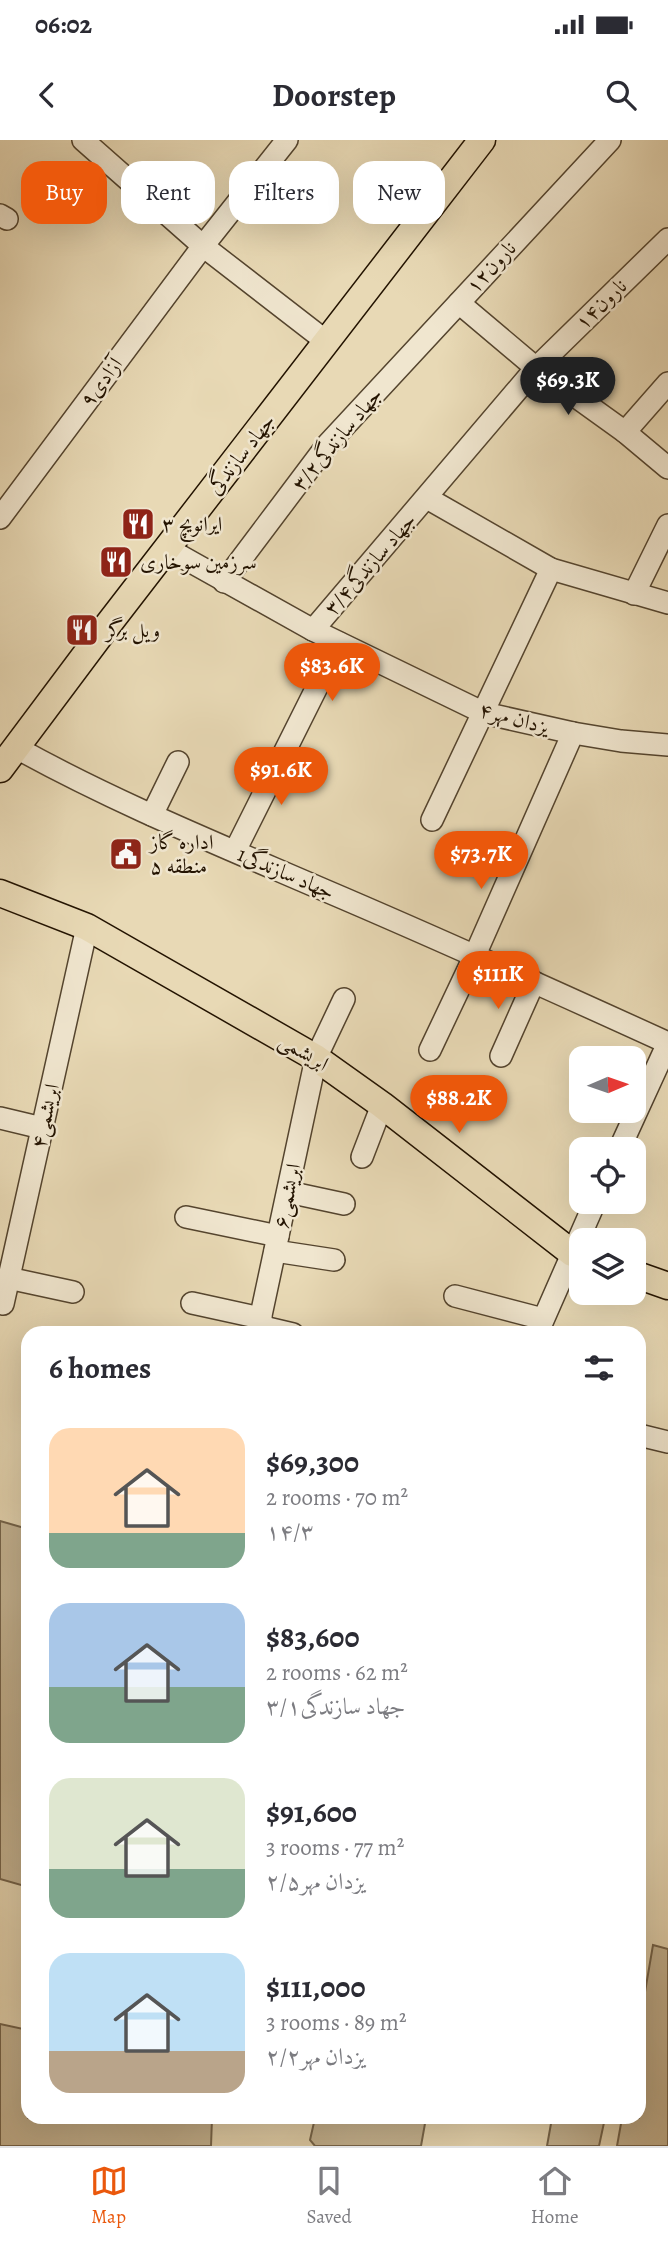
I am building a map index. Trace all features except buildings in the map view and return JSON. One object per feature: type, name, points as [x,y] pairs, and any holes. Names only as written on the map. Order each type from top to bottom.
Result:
[{"type":"main road","name":"جهاد سازندگی","points":[[0,769],[482,140]]},
{"type":"main road","name":"ابریشمی","points":[[0,893],[87,928],[316,1058],[569,1248]]},
{"type":"main road","points":[[646,1278],[668,1286]]},
{"type":"street","points":[[83,140],[203,246],[327,342]]},
{"type":"street","name":"آزادی۹","points":[[0,518],[203,246],[287,140]]},
{"type":"street","name":"نارون۱۲","points":[[459,303],[610,140]]},
{"type":"street","name":"نارون۱۴","points":[[427,498],[536,368],[668,239]]},
{"type":"street","points":[[459,303],[536,368],[625,432],[668,468]]},
{"type":"street","name":"۳/۲جهاد سازندگی","points":[[224,582],[327,445],[459,303]]},
{"type":"street","points":[[625,432],[668,383]]},
{"type":"street","points":[[427,498],[551,569],[668,603]]},
{"type":"street","name":"۳/۴جهاد سازندگی","points":[[313,630],[427,498]]},
{"type":"street","points":[[634,594],[668,525]]},
{"type":"street","name":"یزدان مهر۴","points":[[168,549],[338,643],[484,713],[573,733],[668,745]]},
{"type":"street","points":[[432,820],[551,569]]},
{"type":"street","points":[[235,851],[338,643]]},
{"type":"street","points":[[430,1050],[573,733]]},
{"type":"street","name":"1جهاد سازندگی","points":[[15,747],[60,772],[152,815],[475,955],[668,1043]]},
{"type":"street","points":[[152,815],[178,762]]},
{"type":"street","name":"ابریشمی۴","points":[[3,1304],[8,1278],[7,1249],[42,1128],[87,928]]},
{"type":"street","points":[[501,1056],[534,982]]},
{"type":"street","name":"ابریشمی۶","points":[[259,1326],[316,1058],[344,999]]},
{"type":"street","points":[[625,1137],[668,1043]]},
{"type":"street","points":[[362,1157],[382,1105]]},
{"type":"street","points":[[0,1118],[42,1128]]},
{"type":"street","points":[[288,1192],[344,1203]]},
{"type":"street","points":[[186,1217],[334,1261]]},
{"type":"street","points":[[455,1296],[540,1326],[569,1270]]},
{"type":"street","points":[[8,1278],[73,1292]]},
{"type":"street","points":[[192,1303],[259,1326]]},
{"type":"street","points":[[646,1437],[668,1442]]},
{"type":"shaded area","points":[[0,1521],[21,1527],[21,1885],[0,1879]]},
{"type":"shaded area","points":[[653,1945],[668,1949],[668,2146],[617,2146],[621,2124],[646,2124],[646,1986]]},
{"type":"shaded area","points":[[0,2024],[21,2028],[21,2124],[212,2124],[211,2146],[0,2146]]},
{"type":"shaded area","points":[[314,2124],[425,2124],[421,2146],[315,2146],[310,2140]]},
{"type":"shaded area","points":[[551,2124],[604,2124],[599,2146],[547,2146]]},
{"type":"place","name":"ایرانویچ ٣","points":[[138,524]]},
{"type":"place","name":"سرزمین سوخاری","points":[[116,562]]},
{"type":"place","name":"ویل برگر","points":[[82,630]]},
{"type":"place","name":"اداره گاز منطقه ۵","points":[[126,854]]}]
